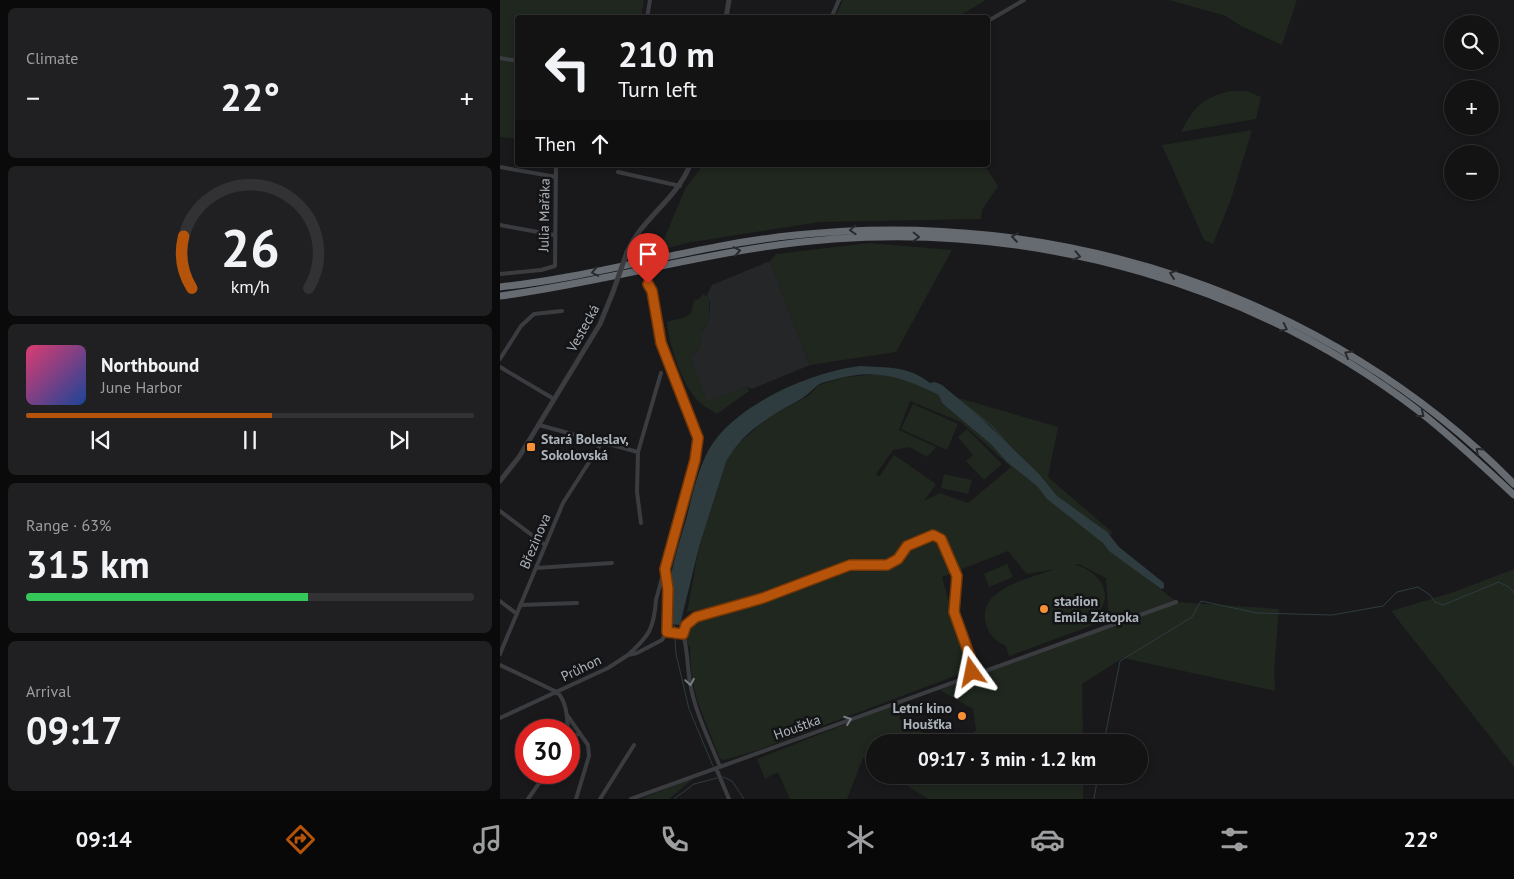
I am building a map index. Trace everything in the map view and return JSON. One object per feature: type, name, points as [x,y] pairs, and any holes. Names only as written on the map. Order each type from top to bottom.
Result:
[{"type":"highway","points":[[500,296],[570,286],[764,239],[831,231],[902,229],[968,232],[1083,249],[1166,272],[1309,332],[1389,381],[1467,440],[1514,484]]},
{"type":"highway","points":[[500,287],[542,282],[677,259]]},
{"type":"highway","points":[[1241,304],[1299,335],[1384,387],[1459,444],[1514,495]]},
{"type":"street","points":[[648,15],[650,0]]},
{"type":"street","points":[[726,15],[729,0]]},
{"type":"street","points":[[832,15],[839,0]]},
{"type":"street","points":[[990,21],[1024,0]]},
{"type":"street","points":[[500,58],[515,60]]},
{"type":"street","points":[[500,167],[556,177]]},
{"type":"street","name":"Julia Mařáka","points":[[500,274],[541,270],[555,266],[556,167]]},
{"type":"street","name":"Vestecká","points":[[500,480],[519,457],[600,324],[627,252],[639,230],[680,186],[690,167]]},
{"type":"street","points":[[618,172],[680,186]]},
{"type":"street","points":[[500,225],[554,235]]},
{"type":"street","points":[[628,655],[652,630],[665,569],[695,460],[698,438],[671,373],[661,343],[652,291],[648,284]]},
{"type":"street","points":[[500,359],[521,326],[534,314],[562,311]]},
{"type":"street","points":[[500,367],[554,400]]},
{"type":"street","points":[[642,523],[637,492],[638,452],[661,373]]},
{"type":"street","points":[[539,425],[638,452]]},
{"type":"street","name":"Březinova","points":[[500,654],[563,503],[602,442]]},
{"type":"street","points":[[500,511],[545,545]]},
{"type":"street","points":[[729,799],[694,699],[683,634],[686,625],[696,617],[763,598],[850,565],[887,565],[898,559],[910,544],[933,535],[937,536],[957,576],[954,612],[973,665],[971,677]]},
{"type":"street","points":[[536,568],[612,563]]},
{"type":"street","points":[[665,569],[668,589],[667,632],[683,634]]},
{"type":"street","points":[[500,601],[517,614]]},
{"type":"street","name":"Houštka","points":[[631,799],[1176,602]]},
{"type":"street","points":[[520,605],[577,603]]},
{"type":"street","name":"Průhon","points":[[500,718],[608,668],[628,655],[662,640],[667,632]]},
{"type":"street","points":[[500,665],[557,692],[562,697],[567,719]]},
{"type":"street","points":[[567,714],[570,719]]},
{"type":"street","points":[[576,799],[589,756],[588,746],[580,733]]},
{"type":"street","points":[[600,799],[634,745]]},
{"type":"street","points":[[528,799],[539,784]]},
{"type":"shaded area","points":[[500,0],[644,0],[641,15],[515,15],[515,139],[500,137]]},
{"type":"shaded area","points":[[843,0],[986,0],[960,15],[836,15]]},
{"type":"shaded area","points":[[1169,0],[1297,0],[1282,45],[1241,26],[1226,16]]},
{"type":"shaded area","points":[[1230,91],[1247,91],[1261,97],[1256,119],[1181,132],[1190,116],[1200,105],[1212,97]]},
{"type":"shaded area","points":[[1252,130],[1231,199],[1213,244],[1204,240],[1162,145]]},
{"type":"shaded area","points":[[702,167],[980,167],[987,169],[998,186],[982,210],[981,219],[820,222],[686,243],[659,251],[685,189]]},
{"type":"shaded area","points":[[869,243],[952,250],[896,352],[810,365],[770,261],[776,254]]},
{"type":"shaded area","points":[[770,261],[810,365],[752,389],[747,387],[707,402],[690,357],[701,347],[701,332],[709,323],[710,302],[707,295],[712,285]]},
{"type":"shaded area","points":[[703,294],[709,298],[709,323],[701,332],[701,347],[690,357],[707,401],[748,387],[749,391],[717,414],[696,399],[690,390],[678,367],[668,332],[667,322],[686,317],[691,313],[694,300],[699,299]]},
{"type":"shaded area","points":[[860,366],[897,368],[913,373],[930,383],[935,382],[942,385],[983,420],[1039,474],[1057,496],[1107,532],[1119,547],[1164,583],[1164,588],[1161,589],[1109,551],[1103,543],[1047,499],[1037,486],[1007,462],[991,444],[942,403],[939,395],[901,379],[877,374],[864,374],[820,384],[801,399],[755,428],[732,452],[726,462],[699,547],[680,625],[671,624],[669,594],[675,557],[701,467],[708,451],[720,434],[735,419],[754,405],[797,383],[840,369]]},
{"type":"shaded area","points":[[880,374],[903,378],[928,389],[1058,427],[1048,477],[1112,532],[1105,546],[1177,602],[1279,609],[1274,669],[1275,691],[1123,658],[1082,684],[1083,734],[972,734],[976,730],[973,709],[940,690],[1109,624],[1106,578],[1079,564],[1075,565],[1092,573],[1103,586],[1105,593],[1104,601],[1100,610],[1093,618],[1096,624],[1009,656],[1006,646],[993,637],[987,628],[985,612],[989,601],[1008,586],[1055,569],[1027,574],[1008,551],[942,577],[968,671],[759,750],[724,760],[720,759],[697,700],[691,674],[690,647],[680,634],[700,617],[739,609],[738,602],[687,612],[699,547],[726,462],[733,449],[766,418],[808,396],[819,385],[845,377]],"holes":[[[910,401],[961,422],[1011,467],[968,503],[940,493],[924,501],[936,484],[894,455],[879,477],[876,474],[893,450],[910,447],[927,457],[936,447],[899,430]]]},
{"type":"shaded area","points":[[913,404],[958,424],[947,450],[901,429]]},
{"type":"shaded area","points":[[967,429],[1002,464],[984,480],[966,461],[973,455],[958,437]]},
{"type":"shaded area","points":[[944,474],[972,480],[968,494],[941,488]]},
{"type":"shaded area","points":[[1007,564],[1013,577],[989,587],[984,574]]},
{"type":"shaded area","points":[[1514,569],[1514,767],[1391,611],[1454,592]]},
{"type":"shaded area","points":[[904,701],[899,719],[925,734],[866,734],[866,760],[863,758],[847,799],[790,799],[778,772],[765,779],[757,759]]},
{"type":"shaded area","points":[[695,777],[669,799],[641,799]]},
{"type":"shaded area","points":[[905,784],[1083,784],[1083,799],[928,799]]},
{"type":"waterway","points":[[943,387],[992,426],[1012,449]]},
{"type":"waterway","points":[[1106,734],[1120,661],[1192,617],[1201,601],[1257,613],[1332,615],[1383,606],[1397,592],[1418,587],[1430,595],[1435,602],[1443,605],[1499,582],[1509,587],[1514,593]]},
{"type":"waterway","points":[[674,631],[675,624]]},
{"type":"waterway","points":[[675,637],[676,654],[689,709],[713,766]]},
{"type":"waterway","points":[[723,777],[732,781],[744,799]]},
{"type":"waterway","points":[[674,799],[694,784],[717,778]]},
{"type":"waterway","points":[[1094,799],[1096,784]]},
{"type":"place","name":"Stará Boleslav, Sokolovská","points":[[531,447]]},
{"type":"place","name":"stadion Emila Zátopka","points":[[1044,609]]},
{"type":"place","name":"Letní kino Houšťka","points":[[962,716]]},
{"type":"route","points":[[648,284],[652,291],[661,343],[671,373],[698,438],[695,460],[665,569],[668,589],[667,632],[683,634],[688,622],[696,617],[763,598],[850,565],[887,565],[898,559],[910,544],[933,535],[941,539],[957,576],[954,612],[973,665],[972,672]]}]
